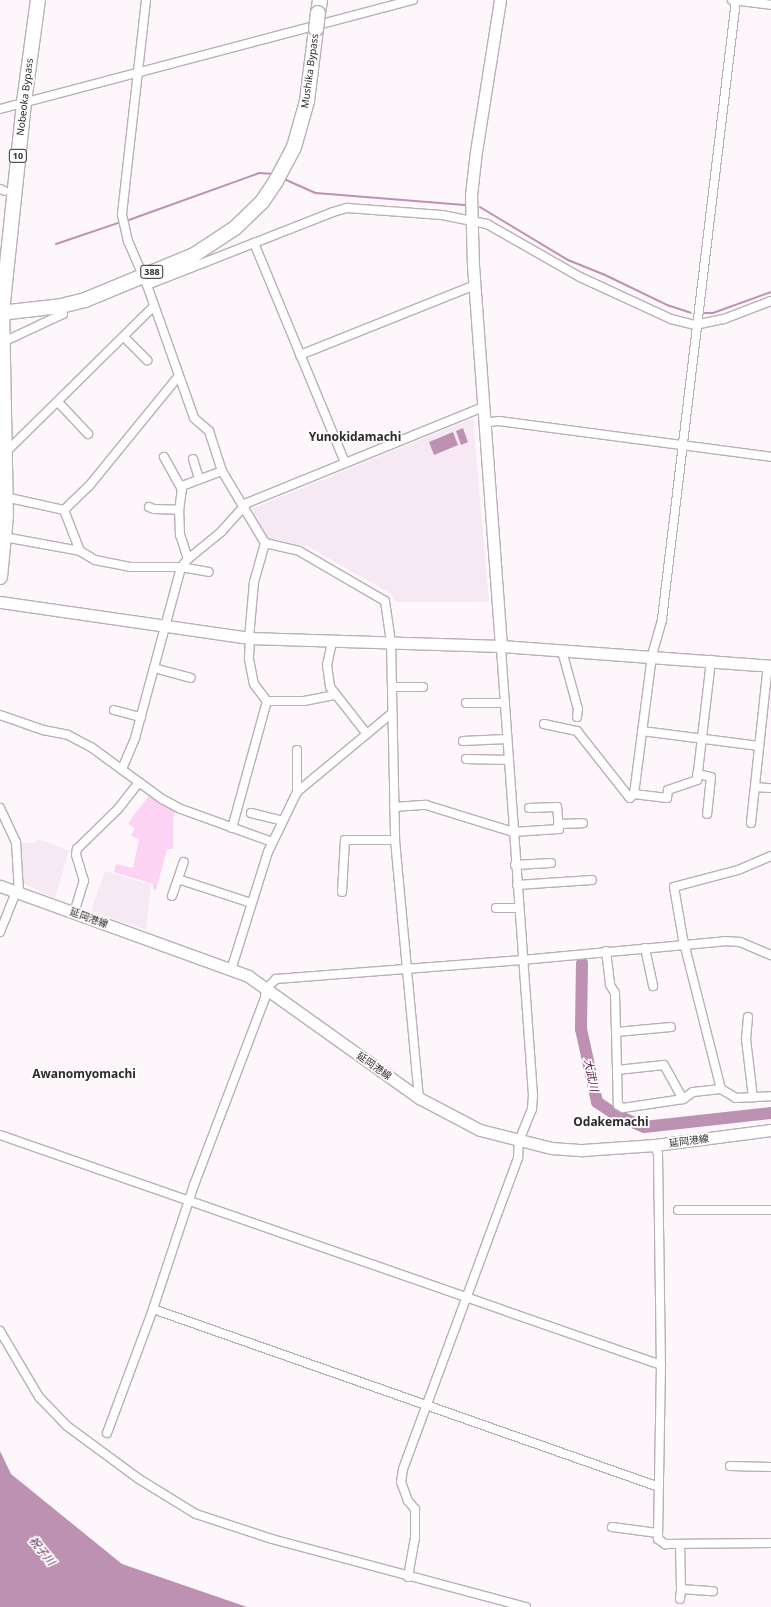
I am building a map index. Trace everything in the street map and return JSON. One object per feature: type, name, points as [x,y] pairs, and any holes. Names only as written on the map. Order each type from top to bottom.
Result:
[{"type":"highway","name":"Nobeoka Bypass","points":[[0,577],[4,538],[5,497],[1,312],[30,0]]},
{"type":"highway","name":"Nobeoka Bypass","points":[[0,225],[2,190],[21,103],[38,0]]},
{"type":"highway","name":"Mushika Bypass","points":[[1,312],[61,306],[85,300],[145,280],[194,255],[235,228],[262,202],[276,182],[294,146],[307,101],[319,6]]},
{"type":"street","points":[[146,0],[122,217],[178,377],[194,418],[209,431],[222,471],[265,543],[254,582],[249,659],[254,684],[267,701]]},
{"type":"street","points":[[0,109],[413,0]]},
{"type":"street","points":[[408,1577],[415,1539],[415,1509],[408,1501],[401,1482],[403,1469],[518,1158],[519,1141],[532,1109],[534,1095],[518,908],[471,221],[476,151],[500,0]]},
{"type":"street","points":[[544,724],[577,731],[630,798],[634,794],[652,655],[662,619],[734,0],[771,5]]},
{"type":"street","points":[[145,280],[254,243],[347,208],[442,215],[487,224],[580,277],[671,319],[695,325],[724,319],[771,301]]},
{"type":"street","points":[[254,243],[345,463]]},
{"type":"street","points":[[300,355],[475,285]]},
{"type":"street","points":[[1,343],[63,314],[61,306]]},
{"type":"street","points":[[5,453],[154,306]]},
{"type":"street","points":[[124,337],[146,360]]},
{"type":"street","points":[[64,510],[89,486],[178,377]]},
{"type":"street","points":[[58,402],[88,434]]},
{"type":"street","points":[[122,769],[141,717],[181,567],[188,559],[221,532],[247,503],[483,407]]},
{"type":"street","points":[[484,423],[499,421],[771,458]]},
{"type":"street","points":[[164,457],[182,489]]},
{"type":"street","points":[[193,459],[199,479]]},
{"type":"street","points":[[188,559],[183,549],[179,510],[182,486],[222,471]]},
{"type":"street","points":[[5,497],[64,510]]},
{"type":"street","points":[[149,507],[154,509],[179,510]]},
{"type":"street","points":[[64,510],[80,550]]},
{"type":"street","points":[[4,538],[80,550],[95,560],[131,567],[181,567],[209,572]]},
{"type":"street","points":[[265,543],[299,551],[385,601],[391,642],[395,840],[419,1098]]},
{"type":"street","points":[[0,602],[250,638],[332,642],[391,642],[501,646],[562,651],[652,655],[770,666],[767,709],[759,746],[751,823]]},
{"type":"street","points":[[332,642],[327,657],[327,674],[335,694],[367,734]]},
{"type":"street","points":[[562,651],[578,709],[577,717]]},
{"type":"street","points":[[634,794],[667,798],[668,790],[696,780],[710,660]]},
{"type":"street","points":[[154,668],[190,678]]},
{"type":"street","points":[[392,687],[423,687]]},
{"type":"street","points":[[267,701],[304,701],[335,694]]},
{"type":"street","points":[[232,828],[267,701]]},
{"type":"street","points":[[466,703],[505,703]]},
{"type":"street","points":[[114,710],[141,717]]},
{"type":"street","points":[[231,970],[251,903],[272,842],[297,792],[392,713]]},
{"type":"street","points":[[0,717],[43,730],[68,735],[92,747],[139,782],[181,809],[272,842]]},
{"type":"street","points":[[642,731],[759,746]]},
{"type":"street","points":[[463,740],[507,739]]},
{"type":"street","points":[[297,750],[297,792]]},
{"type":"street","points":[[466,759],[509,760]]},
{"type":"street","points":[[697,774],[711,777],[707,814]]},
{"type":"street","points":[[74,913],[84,881],[76,855],[77,849],[118,809],[139,782]]},
{"type":"street","points":[[755,787],[771,788]]},
{"type":"street","points":[[394,808],[426,805],[513,832],[559,829],[557,807],[529,808]]},
{"type":"street","points":[[0,808],[16,842],[17,892],[0,932]]},
{"type":"street","points":[[251,813],[282,821]]},
{"type":"street","points":[[558,824],[583,823]]},
{"type":"street","points":[[342,893],[345,840],[395,840]]},
{"type":"street","points":[[721,1089],[685,944],[674,887],[744,868],[771,856]]},
{"type":"street","points":[[172,896],[184,862]]},
{"type":"street","points":[[515,865],[551,863]]},
{"type":"street","points":[[178,879],[251,903]]},
{"type":"street","points":[[517,885],[592,880]]},
{"type":"street","name":"延岡港線","points":[[0,886],[248,976],[419,1098],[480,1130],[551,1148],[583,1150],[655,1145],[771,1130]]},
{"type":"street","points":[[496,908],[518,908]]},
{"type":"street","points":[[107,1433],[153,1308],[189,1201],[265,998],[266,989],[276,979],[522,960],[725,941],[740,942],[771,955]]},
{"type":"street","points":[[645,948],[654,986]]},
{"type":"street","points":[[606,951],[610,985],[615,993],[618,1105],[623,1108],[683,1099],[693,1092],[721,1089],[736,1098],[771,1096]]},
{"type":"street","points":[[748,1017],[746,1039],[753,1098]]},
{"type":"street","points":[[616,1032],[671,1027]]},
{"type":"street","points":[[617,1070],[664,1065],[683,1099]]},
{"type":"street","points":[[0,1135],[661,1365]]},
{"type":"street","points":[[655,1145],[658,1154],[661,1365],[658,1539],[665,1544],[771,1543]]},
{"type":"street","points":[[678,1210],[771,1210]]},
{"type":"street","points":[[153,1308],[659,1487]]},
{"type":"street","points":[[0,1331],[39,1397],[88,1442],[156,1491],[196,1514],[222,1524],[408,1577],[526,1607]]},
{"type":"street","points":[[730,1466],[771,1467]]},
{"type":"street","points":[[612,1527],[658,1533]]},
{"type":"street","points":[[680,1544],[680,1599]]},
{"type":"street","points":[[681,1589],[712,1591]]},
{"type":"shaded area","points":[[473,418],[489,602],[396,602],[390,593],[307,546],[267,540],[254,515],[254,508]]},
{"type":"shaded area","points":[[151,793],[176,809],[173,819],[173,849],[167,849],[156,890],[153,889],[153,884],[114,872],[116,864],[133,868],[139,839],[131,836],[135,829],[128,823]]},
{"type":"shaded area","points":[[38,839],[69,851],[55,898],[22,883],[19,843],[36,843]]},
{"type":"shaded area","points":[[105,871],[151,885],[146,930],[91,911]]},
{"type":"water","points":[[463,428],[468,442],[461,445],[456,431]]},
{"type":"water","points":[[453,432],[458,445],[434,455],[429,442]]},
{"type":"water","name":"祝子川","points":[[0,1451],[11,1474],[122,1564],[247,1607],[0,1607]]},
{"type":"waterway","points":[[126,221],[259,173],[275,174]]},
{"type":"waterway","points":[[284,179],[316,193],[465,205]]},
{"type":"waterway","points":[[480,207],[568,260],[603,274],[667,305],[691,313]]},
{"type":"waterway","points":[[56,244],[121,222]]},
{"type":"waterway","points":[[703,313],[713,313],[771,292]]},
{"type":"waterway","name":"大武川","points":[[582,963],[581,1029],[597,1102],[616,1115],[644,1127],[771,1113]]},
{"type":"district","name":"Yunokidamachi","points":[[355,437]]},
{"type":"district","name":"Awanomyomachi","points":[[84,1074]]},
{"type":"district","name":"Odakemachi","points":[[611,1122]]}]
